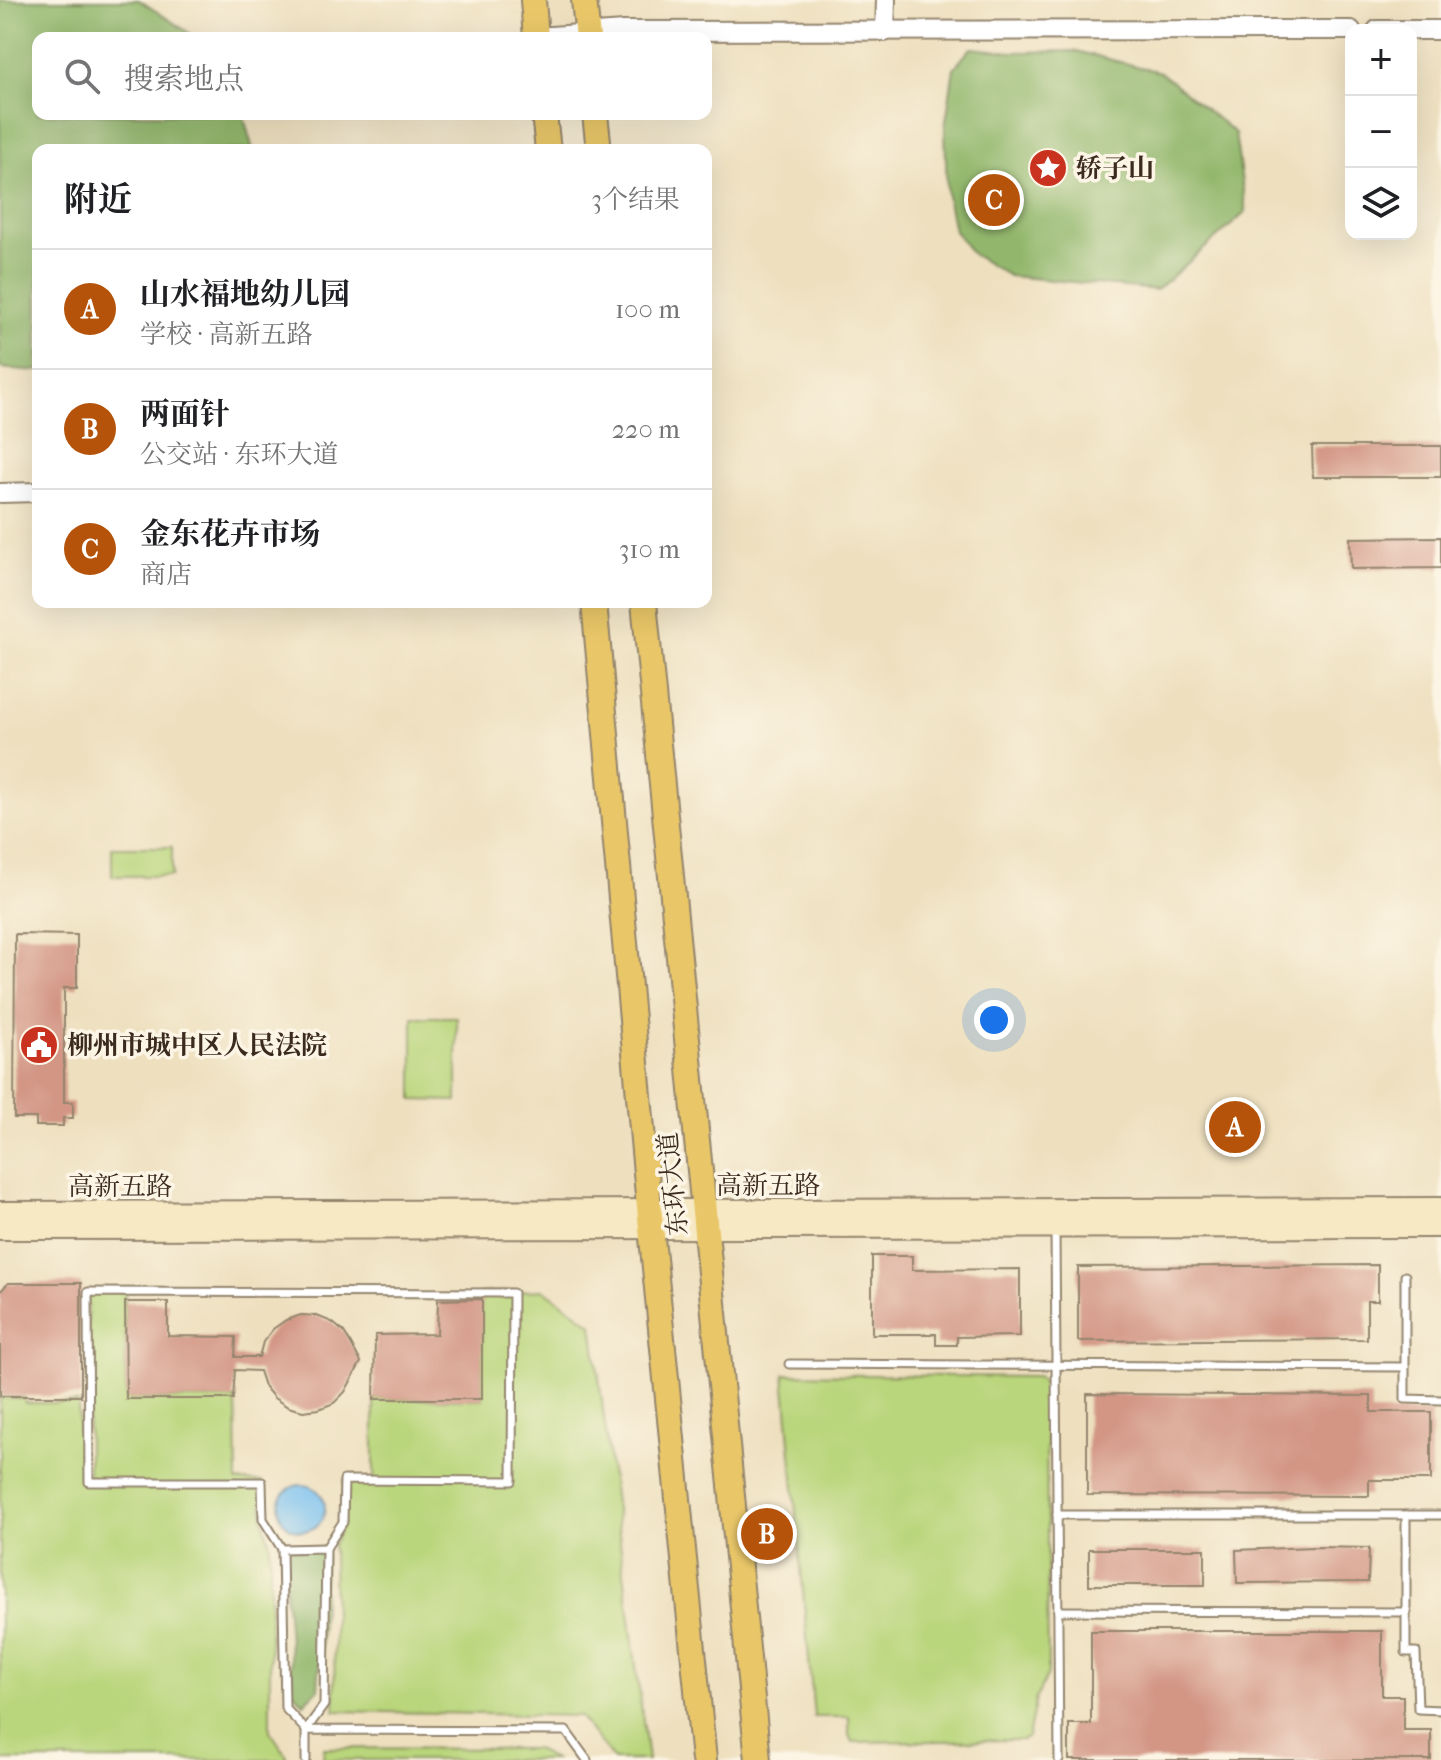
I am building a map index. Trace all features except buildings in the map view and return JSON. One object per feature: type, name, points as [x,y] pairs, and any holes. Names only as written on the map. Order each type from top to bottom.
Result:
[{"type":"highway","points":[[533,0],[536,32]]},
{"type":"highway","points":[[584,0],[588,32]]},
{"type":"highway","points":[[545,120],[547,144]]},
{"type":"highway","points":[[596,120],[598,144]]},
{"type":"highway","name":"东环大道","points":[[595,608],[650,1220],[704,1760]]},
{"type":"highway","name":"东环大道","points":[[645,608],[758,1760]]},
{"type":"main road","name":"高新五路","points":[[0,1212],[705,1220],[1441,1208]]},
{"type":"main road","name":"高新五路","points":[[0,1229],[650,1220]]},
{"type":"main road","name":"高新五路","points":[[705,1220],[1055,1228],[1441,1227]]},
{"type":"street","points":[[885,32],[886,0]]},
{"type":"street","points":[[712,34],[1345,30]]},
{"type":"street","points":[[1417,30],[1441,30]]},
{"type":"street","points":[[0,493],[32,492]]},
{"type":"lane","points":[[1055,1228],[1059,1760]]},
{"type":"lane","points":[[1405,1276],[1405,1399],[1441,1400]]},
{"type":"lane","points":[[306,1760],[306,1730],[324,1705],[326,1548],[343,1522],[344,1480],[512,1481],[513,1293],[88,1292],[89,1482],[262,1482],[263,1519],[282,1549],[285,1708],[306,1730],[566,1731],[587,1760]]},
{"type":"lane","points":[[789,1364],[1405,1367]]},
{"type":"lane","points":[[1057,1515],[1441,1515]]},
{"type":"lane","points":[[1406,1515],[1406,1652],[1416,1652],[1418,1709],[1441,1710]]},
{"type":"lane","points":[[282,1549],[326,1548]]},
{"type":"lane","points":[[1058,1611],[1407,1612]]},
{"type":"green space","points":[[0,0],[139,0],[188,32],[32,32],[32,120],[245,120],[251,144],[32,144],[32,371],[0,368]]},
{"type":"green space","points":[[971,48],[1013,52],[1076,51],[1160,72],[1235,133],[1246,212],[1157,290],[1009,276],[972,254],[954,230],[947,196],[945,128],[954,68]]},
{"type":"green space","points":[[112,847],[172,847],[172,876],[112,876]]},
{"type":"green space","points":[[413,1017],[457,1017],[457,1101],[413,1100]]},
{"type":"green space","points":[[544,1290],[592,1324],[648,1760],[614,1760],[579,1716],[335,1711],[333,1545],[343,1522],[344,1480],[374,1480],[374,1399],[482,1399],[481,1293]]},
{"type":"green space","points":[[88,1292],[125,1292],[126,1399],[236,1399],[237,1481],[262,1482],[263,1519],[270,1544],[270,1731],[286,1754],[286,1760],[0,1760],[0,1398],[24,1398],[25,1403],[78,1403],[79,1481],[88,1482]]},
{"type":"green space","points":[[784,1374],[1038,1377],[1046,1387],[1048,1674],[1036,1698],[1028,1737],[1023,1740],[852,1742],[849,1717],[814,1717]]},
{"type":"green space","points":[[326,1548],[318,1689],[304,1703],[293,1692],[282,1549]]},
{"type":"green space","points":[[324,1748],[535,1749],[554,1760],[323,1760]]},
{"type":"water","points":[[302,1485],[318,1492],[325,1508],[318,1524],[302,1531],[286,1524],[279,1508],[286,1492]]},
{"type":"place","name":"轿子山","points":[[1048,168]]},
{"type":"place","name":"金东花卉市场","points":[[994,200]]},
{"type":"place","name":"柳州市城中区人民法院","points":[[39,1045]]},
{"type":"place","name":"山水福地幼儿园","points":[[1235,1127]]},
{"type":"place","name":"两面针","points":[[767,1534]]}]
